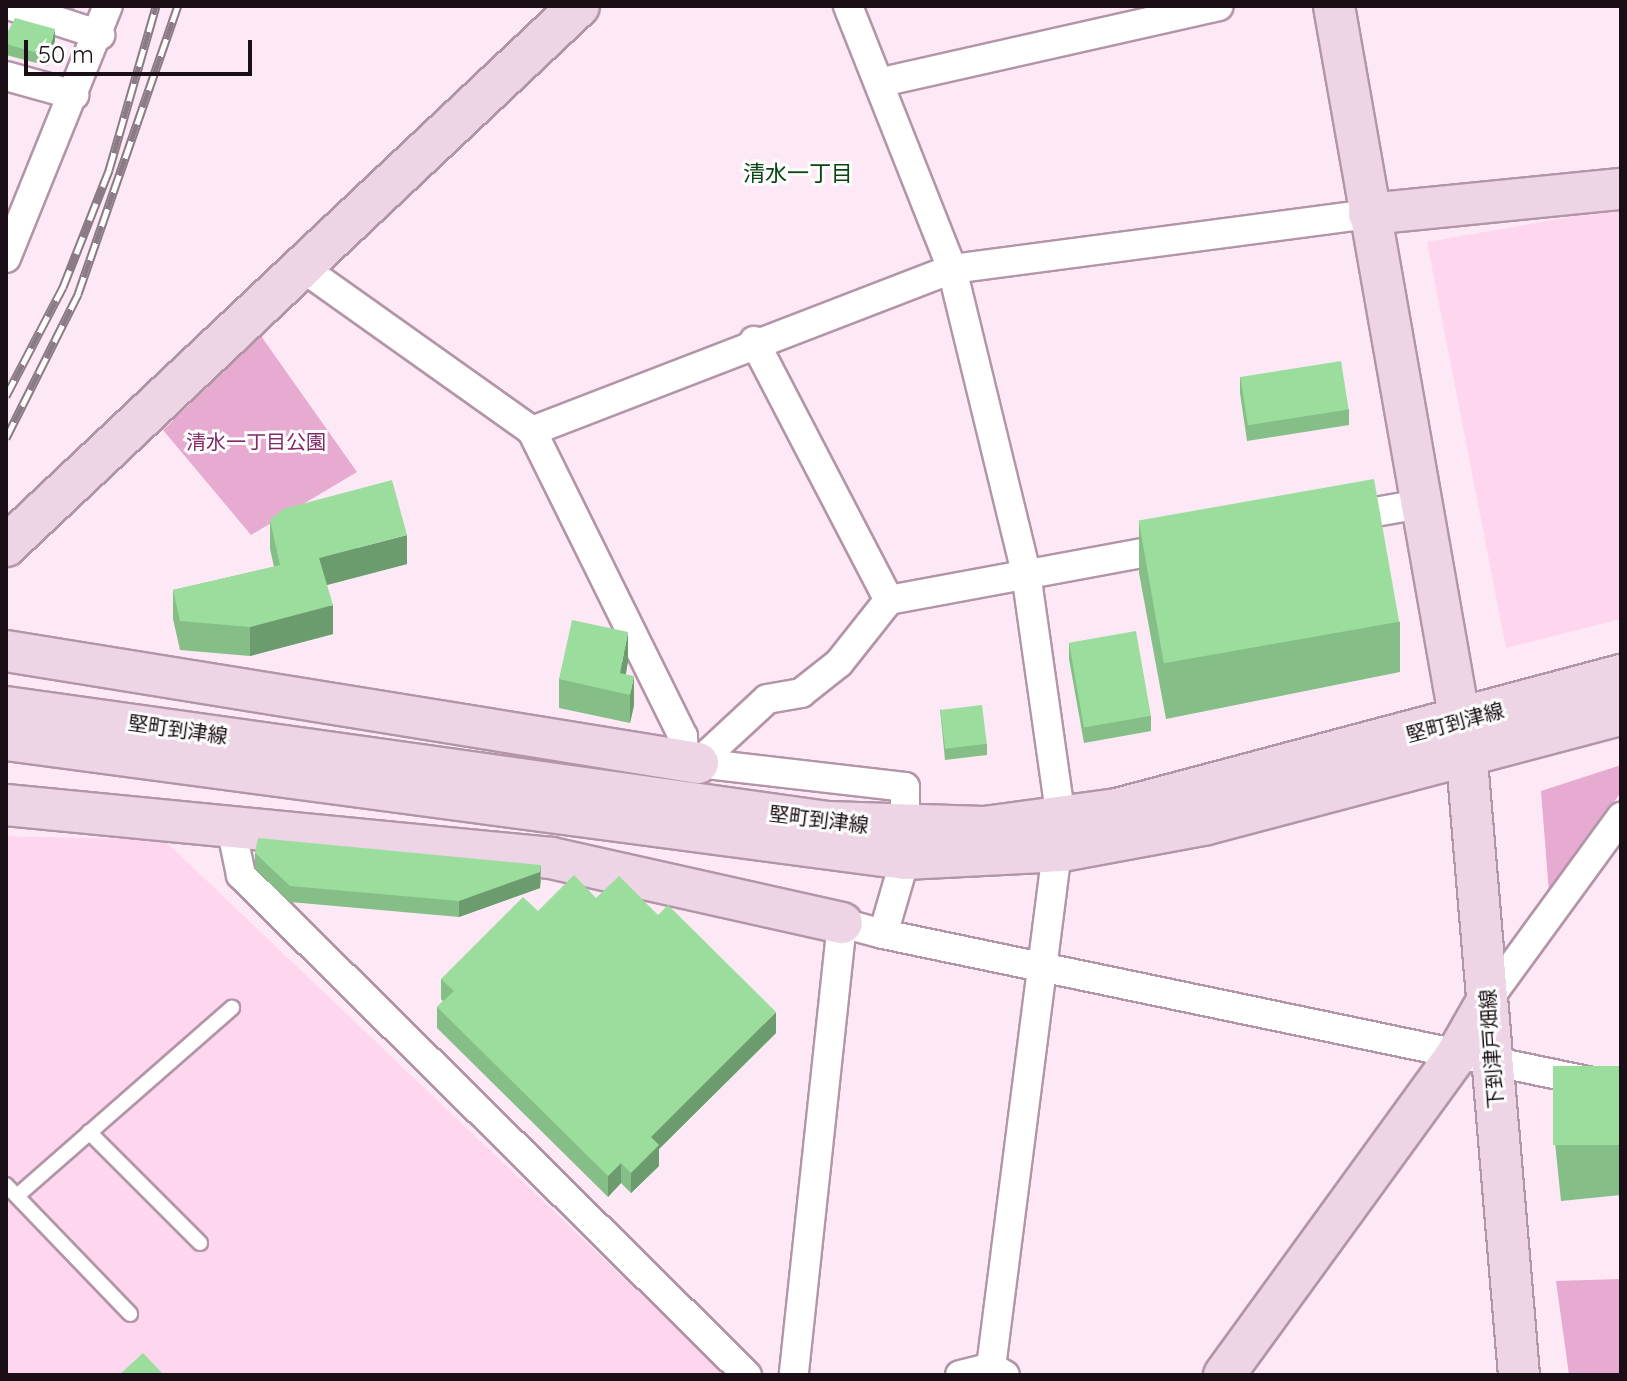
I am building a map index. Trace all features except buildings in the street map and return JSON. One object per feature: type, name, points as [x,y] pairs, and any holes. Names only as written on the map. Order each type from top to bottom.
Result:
[{"type":"street","points":[[11,6],[100,35]]},
{"type":"street","points":[[6,258],[100,35],[108,6]]},
{"type":"street","points":[[6,546],[579,6]]},
{"type":"street","points":[[848,6],[882,82],[952,269],[1026,573],[1062,835],[998,1371],[960,1375]]},
{"type":"street","points":[[882,82],[1219,6]]},
{"type":"street","name":"下到津戸畑線","points":[[1334,6],[1463,742],[1487,1001]]},
{"type":"street","points":[[6,76],[74,95]]},
{"type":"street","points":[[532,431],[754,341],[952,269],[1369,214],[1621,189]]},
{"type":"street","points":[[300,266],[532,431],[683,736],[691,761]]},
{"type":"street","points":[[754,341],[889,600]]},
{"type":"street","points":[[1319,522],[1420,504]]},
{"type":"street","points":[[691,761],[767,699],[801,693],[839,663],[889,600],[1211,541]]},
{"type":"street","points":[[6,651],[691,761],[905,787],[906,843],[883,934]]},
{"type":"street","name":"堅町到津線","points":[[6,740],[528,793],[906,843],[1207,824],[1463,742],[1621,675]]},
{"type":"street","name":"堅町到津線","points":[[6,707],[528,793]]},
{"type":"street","name":"堅町到津線","points":[[1463,742],[1621,715]]},
{"type":"street","points":[[6,805],[551,858],[883,934],[1473,1061],[1621,1088]]},
{"type":"street","points":[[1224,1375],[1473,1061],[1487,1001],[1621,817]]},
{"type":"street","points":[[231,827],[241,875],[747,1375]]},
{"type":"street","points":[[794,1375],[842,923]]},
{"type":"street","name":"下到津戸畑線","points":[[1473,1061],[1519,1375]]},
{"type":"lane","points":[[130,1314],[11,1190],[89,1132],[232,1008]]},
{"type":"lane","points":[[89,1132],[200,1243]]},
{"type":"shaded area","points":[[1621,208],[1621,619],[1506,648],[1427,242]]},
{"type":"shaded area","points":[[6,836],[164,840],[726,1375],[6,1375]]},
{"type":"green space","name":"清水一丁目公園","points":[[261,336],[357,472],[251,535],[163,430]]},
{"type":"green space","points":[[1621,765],[1621,792],[1549,893],[1541,791]]},
{"type":"green space","points":[[1621,1279],[1621,1375],[1569,1375],[1556,1281]]},
{"type":"railway","points":[[6,396],[63,287],[109,170],[156,6]]},
{"type":"railway","points":[[6,438],[78,294],[178,6]]},
{"type":"district","name":"清水一丁目","points":[[798,174]]}]
